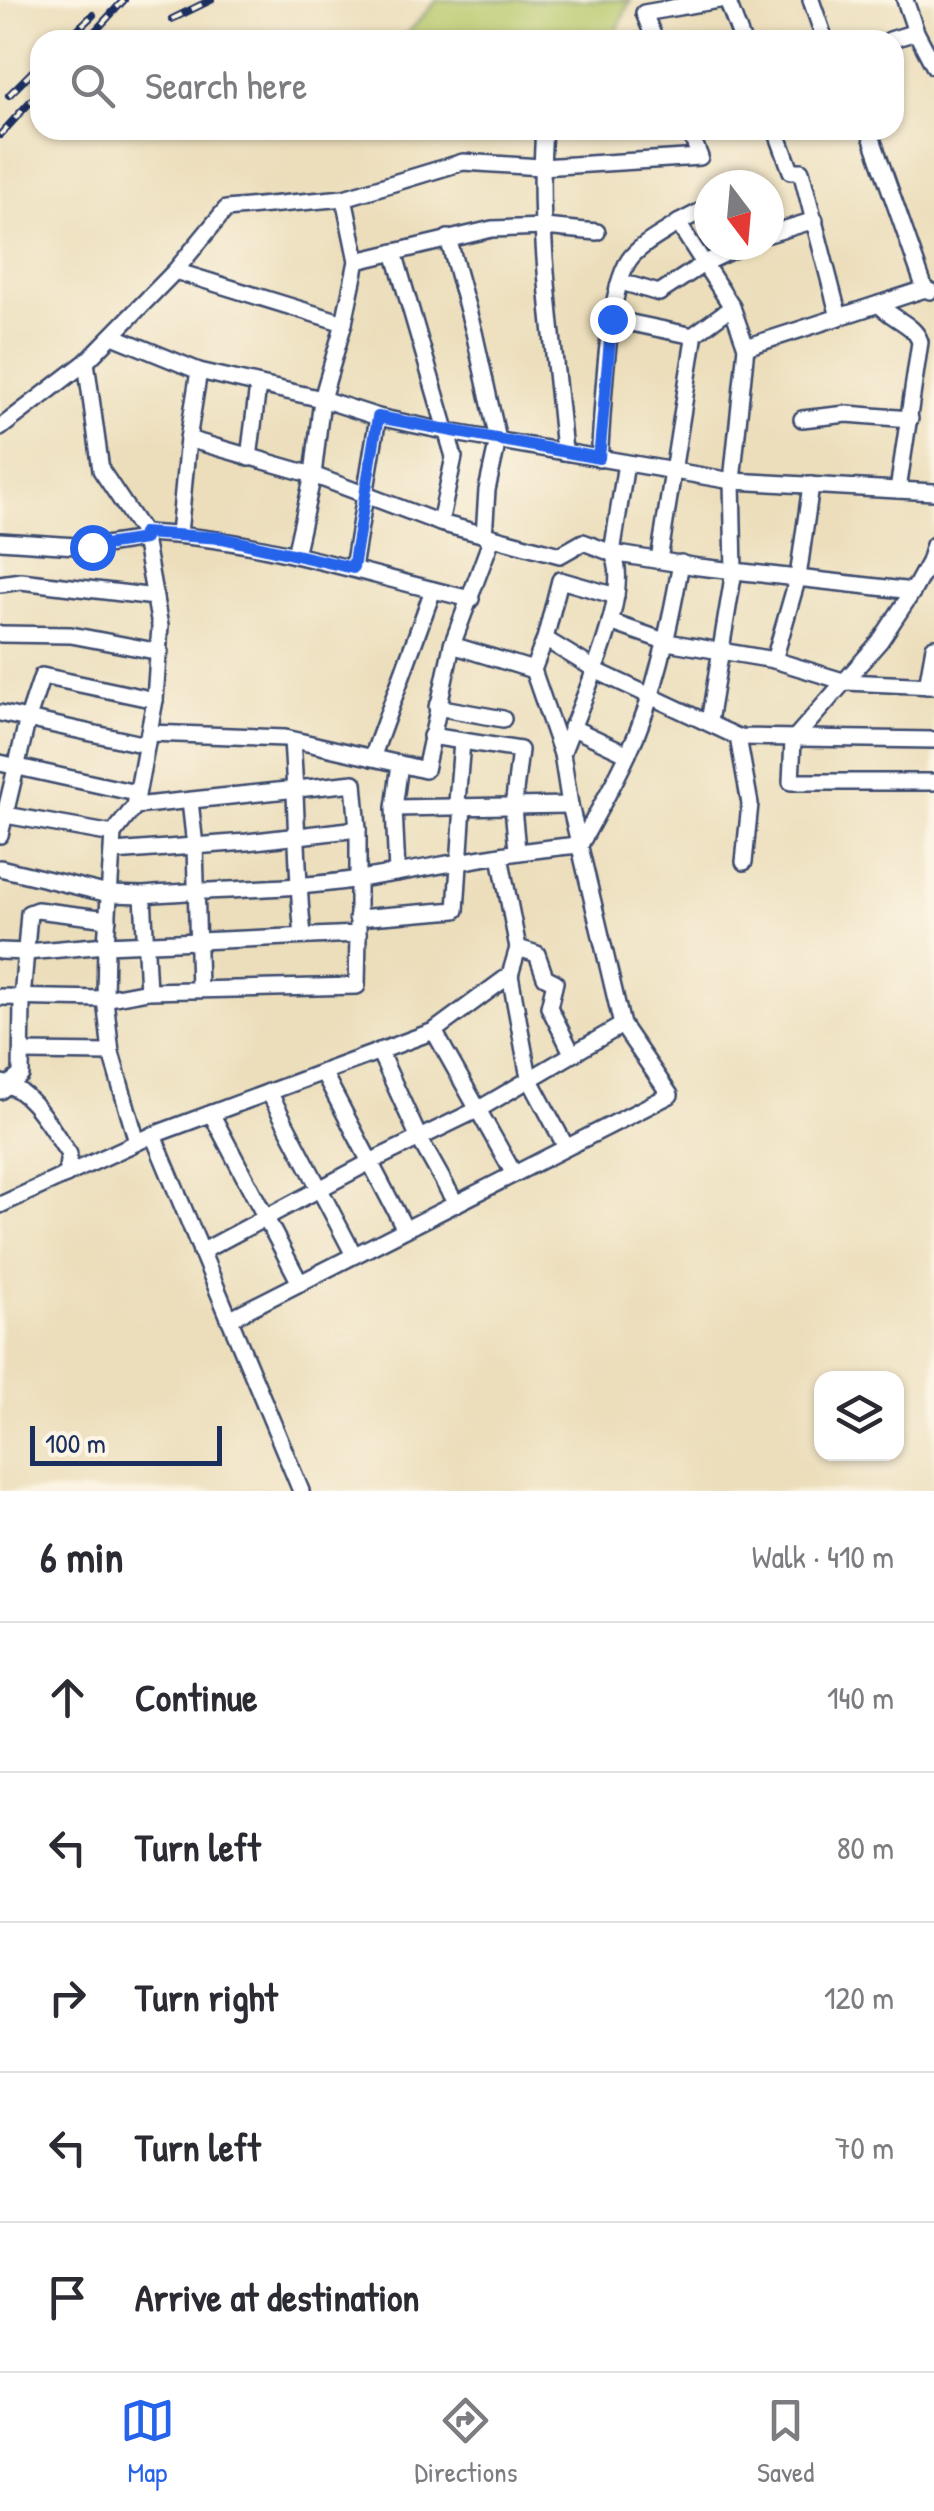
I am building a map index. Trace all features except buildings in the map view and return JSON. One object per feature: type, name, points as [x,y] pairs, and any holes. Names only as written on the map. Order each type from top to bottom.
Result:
[{"type":"street","points":[[651,30],[644,13],[719,0]]},
{"type":"street","points":[[727,0],[738,30]]},
{"type":"street","points":[[811,0],[822,30]]},
{"type":"street","points":[[905,0],[934,66]]},
{"type":"street","points":[[904,36],[916,32]]},
{"type":"street","points":[[543,140],[544,227],[564,452]]},
{"type":"street","points":[[0,428],[86,362],[113,336],[226,209],[344,198],[464,162],[541,167],[700,157],[694,140]]},
{"type":"street","points":[[780,140],[791,171],[800,172],[839,317]]},
{"type":"street","points":[[746,347],[929,291],[874,140]]},
{"type":"street","points":[[295,555],[313,476],[322,399],[344,323],[356,261],[344,198]]},
{"type":"street","points":[[599,458],[612,319],[627,262],[694,215]]},
{"type":"street","points":[[784,229],[815,220]]},
{"type":"street","points":[[678,223],[732,307],[746,347],[732,481],[734,571],[709,722]]},
{"type":"street","points":[[356,261],[492,229],[544,227],[597,232]]},
{"type":"street","points":[[0,713],[148,739],[292,741],[425,770],[452,645],[471,599],[488,537],[487,490],[498,440],[448,238]]},
{"type":"street","points":[[394,252],[454,457],[440,522]]},
{"type":"street","points":[[620,282],[659,293],[711,260]]},
{"type":"street","points":[[174,271],[344,323]]},
{"type":"street","points":[[879,304],[918,336],[898,490]]},
{"type":"street","points":[[612,319],[692,336],[732,307]]},
{"type":"street","points":[[113,336],[199,371],[449,432],[732,481],[934,492]]},
{"type":"street","points":[[659,560],[692,336]]},
{"type":"street","points":[[86,362],[101,470],[144,536],[160,652],[136,799],[114,843],[108,894],[105,999],[111,1052],[145,1138],[201,1252],[301,1491]]},
{"type":"street","points":[[179,534],[199,371]]},
{"type":"street","points":[[249,458],[258,386]]},
{"type":"street","points":[[802,419],[843,414],[910,419]]},
{"type":"street","points":[[353,568],[378,417]]},
{"type":"street","points":[[188,439],[313,476],[366,498],[488,537],[560,554],[583,542],[612,553],[659,560],[913,591]]},
{"type":"street","points":[[562,754],[587,696],[616,596],[618,562],[612,553],[626,463]]},
{"type":"street","points":[[774,660],[798,577],[811,485]]},
{"type":"street","points":[[0,541],[92,547],[144,536],[222,538],[471,599]]},
{"type":"street","points":[[934,546],[913,591],[846,682],[793,740],[791,782],[934,782]]},
{"type":"street","points":[[580,845],[628,754],[651,694],[667,642],[681,563]]},
{"type":"street","points":[[229,1319],[670,1095],[622,1025],[570,805],[562,754],[534,670],[560,580],[616,596]]},
{"type":"street","points":[[0,584],[21,581],[155,597]]},
{"type":"street","points":[[372,758],[433,590]]},
{"type":"street","points":[[610,622],[667,642],[774,660],[846,682],[931,686],[934,648]]},
{"type":"street","points":[[0,634],[71,635],[160,652]]},
{"type":"street","points":[[545,639],[595,669],[738,737],[934,740]]},
{"type":"street","points":[[452,645],[534,670]]},
{"type":"street","points":[[0,834],[42,676],[154,700]]},
{"type":"street","points":[[437,707],[503,719]]},
{"type":"street","points":[[572,726],[628,754]]},
{"type":"street","points":[[431,736],[520,750],[513,808],[517,850]]},
{"type":"street","points":[[738,737],[750,804],[744,862]]},
{"type":"street","points":[[292,741],[297,884],[303,935]]},
{"type":"street","points":[[462,742],[458,802],[464,806],[470,809],[570,805]]},
{"type":"street","points":[[0,998],[105,999],[148,991],[357,986],[358,829],[350,753]]},
{"type":"street","points":[[0,762],[136,799],[190,801],[354,783]]},
{"type":"street","points":[[396,873],[394,808],[400,764]]},
{"type":"street","points":[[190,801],[196,846],[199,989]]},
{"type":"street","points":[[394,808],[464,806]]},
{"type":"street","points":[[0,951],[303,935],[456,910],[464,806]]},
{"type":"street","points":[[3,814],[114,843],[196,846],[358,829]]},
{"type":"street","points":[[0,868],[108,894],[144,894],[357,880],[517,850],[580,845]]},
{"type":"street","points":[[500,856],[518,948],[510,975],[529,1078],[566,1147]]},
{"type":"street","points":[[144,894],[148,991]]},
{"type":"street","points":[[66,1174],[69,1154],[31,1102],[4,1086],[22,1075],[27,917],[32,911],[108,920]]},
{"type":"street","points":[[518,948],[536,954],[544,977],[555,982],[549,1007],[572,1052]]},
{"type":"street","points":[[0,1206],[145,1138],[434,1031],[510,975]]},
{"type":"street","points":[[201,1252],[479,1109],[622,1025]]},
{"type":"street","points":[[434,1031],[514,1174]]},
{"type":"street","points":[[380,1051],[419,1138],[456,1204]]},
{"type":"street","points":[[22,1052],[111,1052]]},
{"type":"street","points":[[323,1072],[405,1229]]},
{"type":"street","points":[[269,1092],[354,1255]]},
{"type":"street","points":[[211,1113],[300,1282]]},
{"type":"green space","points":[[437,0],[630,0],[617,30],[411,30]]},
{"type":"railway","points":[[96,30],[124,0]]},
{"type":"railway","points":[[172,19],[211,0]]},
{"type":"railway","points":[[77,30],[93,15]]},
{"type":"railway","points":[[9,95],[30,74]]},
{"type":"railway","points":[[0,135],[30,102]]},
{"type":"route","points":[[92,547],[144,539],[143,533],[179,534],[222,538],[353,568],[378,417],[599,458],[612,319]]}]
